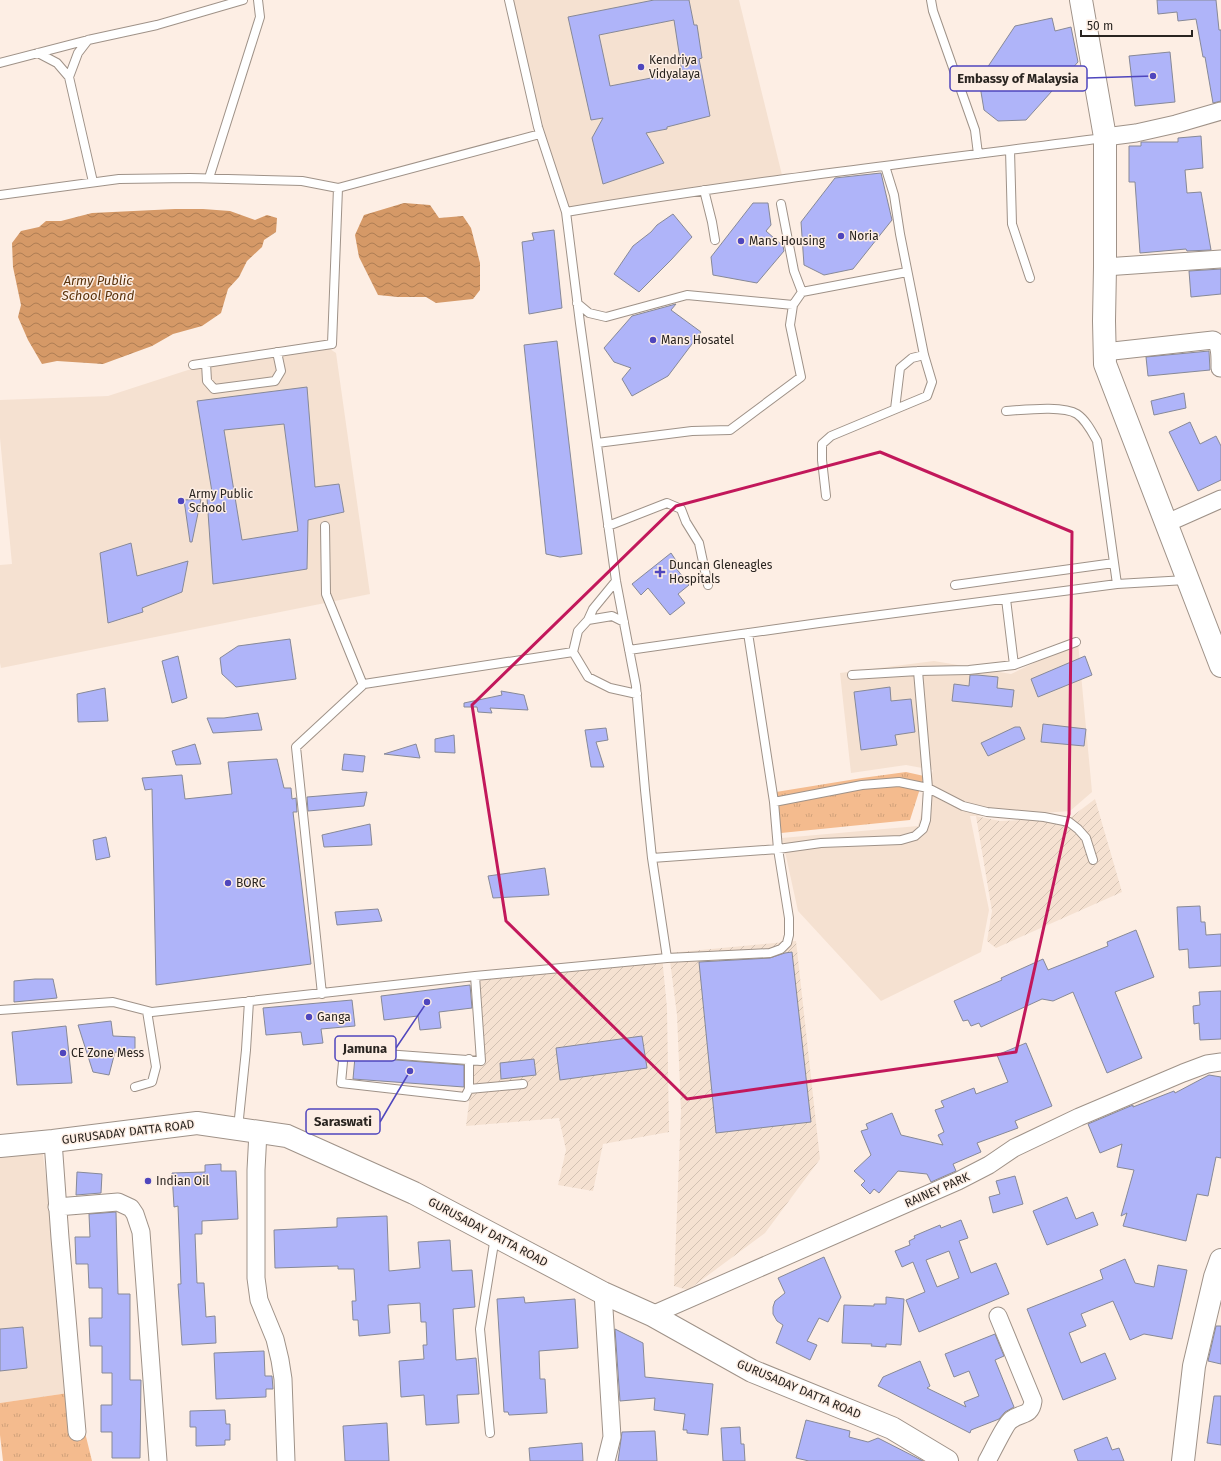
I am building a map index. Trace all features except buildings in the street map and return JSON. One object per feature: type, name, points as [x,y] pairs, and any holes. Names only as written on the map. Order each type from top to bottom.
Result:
[{"type":"street","points":[[1081,0],[1105,138],[1104,364],[1167,523],[1221,666]]},
{"type":"street","points":[[1105,138],[1136,133],[1221,111]]},
{"type":"street","points":[[1105,267],[1221,259]]},
{"type":"street","points":[[1104,352],[1213,340],[1217,342],[1219,346],[1220,368]]},
{"type":"street","points":[[1167,523],[1221,499]]},
{"type":"street","name":"RAINEY PARK","points":[[652,1315],[958,1181],[989,1165],[1014,1148],[1079,1117],[1183,1073],[1207,1064],[1221,1062]]},
{"type":"street","name":"GURUSADAY DATTA ROAD","points":[[0,1146],[53,1141],[196,1123],[287,1136],[414,1193],[603,1293],[652,1315],[752,1371],[892,1428],[947,1461]]},
{"type":"street","points":[[248,1130],[256,1170],[256,1278],[259,1300],[275,1339],[280,1360],[283,1379],[286,1461]]},
{"type":"street","points":[[53,1141],[57,1206],[77,1432]]},
{"type":"street","points":[[57,1206],[118,1202],[131,1208],[135,1214],[141,1232],[158,1461]]},
{"type":"street","points":[[1183,1461],[1194,1366],[1215,1277],[1221,1260]]},
{"type":"street","points":[[603,1293],[612,1437],[606,1461]]},
{"type":"street","points":[[987,1461],[1009,1422],[1029,1412],[1033,1401],[998,1316]]},
{"type":"lane","points":[[0,63],[88,40],[157,25],[243,0]]},
{"type":"lane","points":[[209,178],[260,17],[258,0]]},
{"type":"lane","points":[[509,0],[540,134],[566,212],[577,303],[616,581],[637,694],[644,790],[652,858],[667,958]]},
{"type":"lane","points":[[931,0],[933,11],[975,130],[978,154]]},
{"type":"lane","points":[[69,77],[78,53],[88,40]]},
{"type":"lane","points":[[38,53],[57,63],[69,77],[93,182]]},
{"type":"lane","points":[[0,195],[119,179],[209,178],[302,182],[338,188],[540,134]]},
{"type":"lane","points":[[566,212],[704,190],[1105,138]]},
{"type":"lane","points":[[1010,150],[1012,224],[1030,278]]},
{"type":"lane","points":[[826,496],[822,460],[822,444],[831,436],[927,396],[932,382],[924,355],[907,272],[894,195],[885,166]]},
{"type":"lane","points":[[193,365],[332,344],[338,188]]},
{"type":"lane","points":[[704,190],[715,240]]},
{"type":"lane","points":[[781,204],[794,271],[802,292]]},
{"type":"lane","points":[[597,443],[692,431],[730,430],[801,377],[790,325],[793,305],[802,292],[907,272]]},
{"type":"lane","points":[[577,303],[589,313],[606,317],[687,295],[793,305]]},
{"type":"lane","points":[[206,363],[207,381],[214,388],[275,381],[281,372],[277,352]]},
{"type":"lane","points":[[894,409],[900,368],[912,358],[924,355]]},
{"type":"lane","points":[[1006,411],[1065,409],[1077,415],[1088,427],[1097,442],[1116,584]]},
{"type":"lane","points":[[608,526],[667,503],[681,509],[686,522],[699,543],[708,585]]},
{"type":"lane","points":[[325,526],[326,594],[363,685]]},
{"type":"lane","points":[[955,585],[1114,563]]},
{"type":"lane","points":[[629,650],[1116,584],[1189,580]]},
{"type":"lane","points":[[616,581],[593,609],[588,620],[578,631],[573,652],[588,677],[610,688],[637,694]]},
{"type":"lane","points":[[1006,599],[1014,665]]},
{"type":"lane","points":[[588,620],[612,616],[624,622]]},
{"type":"lane","points":[[0,1010],[113,1002],[152,1012],[476,976],[667,958],[770,952],[781,949],[787,943],[789,935],[789,918],[778,848],[774,802],[748,633]]},
{"type":"lane","points":[[852,675],[969,670],[1014,665],[1076,642]]},
{"type":"lane","points":[[322,994],[296,747],[364,684],[573,652]]},
{"type":"lane","points":[[652,858],[821,844],[901,840],[915,836],[923,829],[926,820],[928,788],[918,671]]},
{"type":"lane","points":[[774,802],[862,785],[899,782],[928,788],[963,806],[987,812],[1044,817],[1069,822],[1086,838],[1093,860]]},
{"type":"lane","points":[[469,1059],[469,1090],[465,1098],[341,1083],[344,1051],[469,1059],[481,1061],[476,976]]},
{"type":"lane","points":[[248,1130],[246,1050],[249,1002]]},
{"type":"lane","points":[[134,1087],[152,1082],[156,1067],[147,1011]]},
{"type":"lane","points":[[469,1090],[523,1084]]},
{"type":"lane","points":[[490,1433],[480,1329],[496,1236]]},
{"type":"highlighted area","points":[[880,452],[1072,532],[1069,814],[1016,1052],[687,1099],[506,921],[472,705],[676,506]]},
{"type":"shaded area","name":"Kendriya Vidyalaya","points":[[513,0],[739,0],[782,175],[569,208],[542,133]]},
{"type":"shaded area","name":"Army Public School","points":[[330,349],[336,353],[370,594],[1,668],[0,565],[12,564],[0,438],[0,400],[108,396],[188,370]]},
{"type":"shaded area","points":[[1078,642],[1092,792],[1070,811],[1003,816],[970,816],[989,910],[981,952],[881,1001],[798,911],[782,838],[918,826],[933,770],[906,765],[851,773],[840,673],[934,661],[1011,674]]},
{"type":"shaded area","points":[[1095,799],[1122,892],[996,948],[987,941],[992,911],[976,816],[1000,821],[1070,818]]},
{"type":"shaded area","points":[[796,941],[820,1159],[765,1233],[688,1290],[674,1286],[681,1111],[677,1015],[669,953]]},
{"type":"shaded area","points":[[662,956],[667,1008],[669,1132],[603,1144],[593,1191],[558,1185],[566,1150],[559,1118],[466,1126],[474,1065],[485,1065],[480,980]]},
{"type":"shaded area","points":[[42,1148],[75,1392],[0,1403],[0,1154]]},
{"type":"green space","points":[[906,772],[924,776],[910,820],[781,833],[776,792]]},
{"type":"green space","points":[[75,1392],[92,1461],[3,1461],[0,1435],[0,1403]]},
{"type":"water","points":[[404,203],[430,205],[439,218],[463,216],[471,228],[480,263],[480,290],[473,299],[436,303],[426,297],[378,295],[359,257],[355,235],[364,215]]},
{"type":"water","name":"Army Public School Pond","points":[[175,209],[230,211],[255,220],[267,215],[277,218],[276,232],[264,240],[262,247],[247,261],[239,277],[228,289],[221,313],[202,326],[173,334],[152,346],[103,364],[57,361],[42,364],[28,340],[18,317],[21,305],[13,267],[12,243],[21,231],[39,227],[46,221],[61,221],[92,213]]},
{"type":"place","name":"Kendriya Vidyalaya","points":[[641,67]]},
{"type":"place","name":"Embassy of Malaysia","points":[[1153,76]]},
{"type":"place","name":"Noria","points":[[841,236]]},
{"type":"place","name":"Mans Housing","points":[[741,241]]},
{"type":"place","name":"Mans Hosatel","points":[[653,340]]},
{"type":"place","name":"Army Public School","points":[[181,501]]},
{"type":"place","name":"Duncan Gleneagles Hospitals","points":[[660,572]]},
{"type":"place","name":"BORC","points":[[228,883]]},
{"type":"place","name":"Jamuna","points":[[427,1002]]},
{"type":"place","name":"Ganga","points":[[309,1017]]},
{"type":"place","name":"CE Zone Mess","points":[[63,1053]]},
{"type":"place","name":"Saraswati","points":[[410,1071]]},
{"type":"place","name":"Indian Oil","points":[[148,1181]]}]
